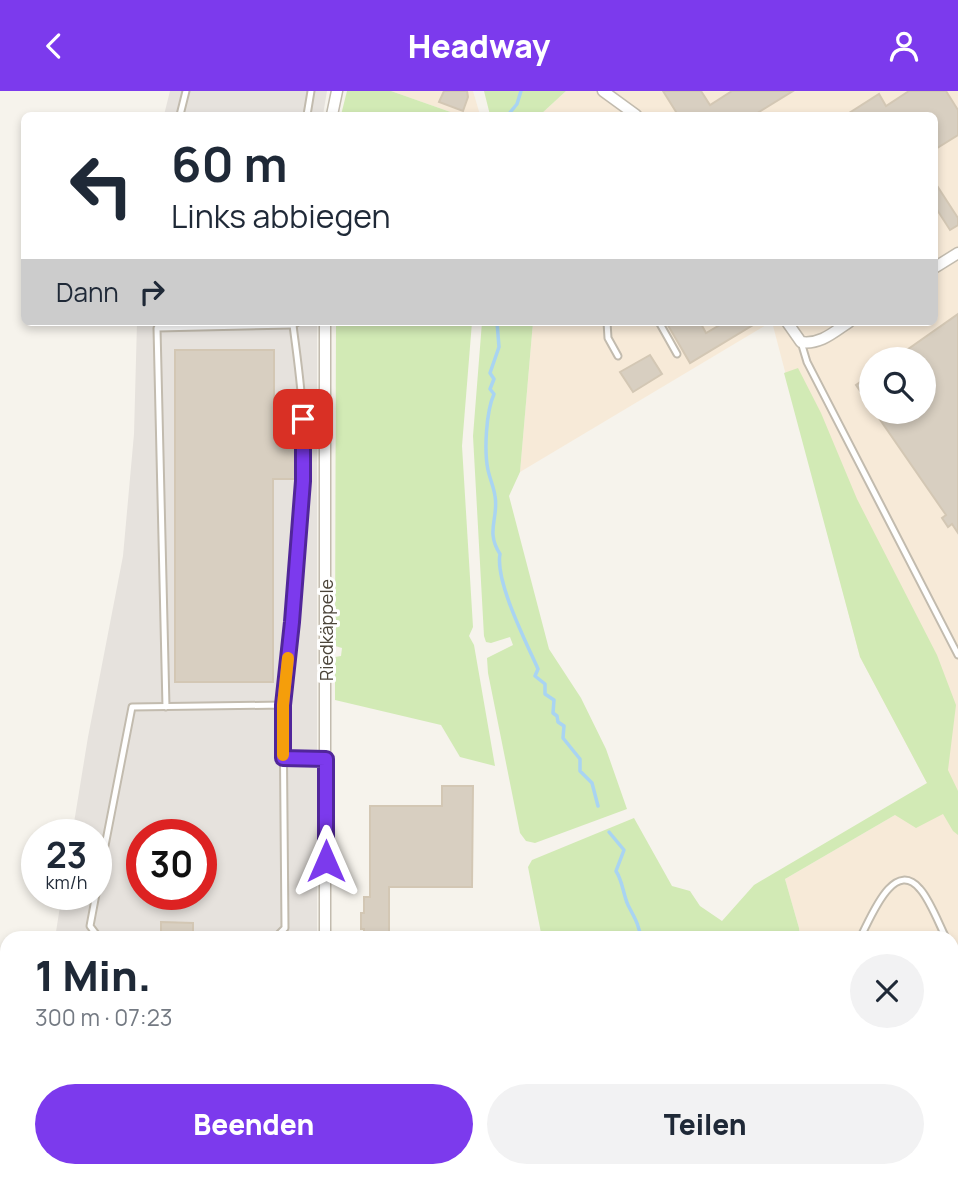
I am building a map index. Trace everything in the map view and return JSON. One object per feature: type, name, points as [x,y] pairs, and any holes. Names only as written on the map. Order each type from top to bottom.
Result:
[{"type":"street","points":[[333,112],[337,91]]},
{"type":"street","points":[[603,91],[632,112]]},
{"type":"street","points":[[938,266],[958,253]]},
{"type":"street","name":"Riedkäppele","points":[[325,326],[326,931]]},
{"type":"street","points":[[790,326],[801,342],[820,341],[843,326]]},
{"type":"lane","points":[[181,112],[186,91]]},
{"type":"lane","points":[[308,112],[311,91]]},
{"type":"lane","points":[[157,326],[166,707]]},
{"type":"lane","points":[[283,931],[285,929],[283,705],[303,481],[303,419],[296,326]]},
{"type":"lane","points":[[607,326],[608,338],[618,356]]},
{"type":"lane","points":[[661,326],[677,354]]},
{"type":"lane","points":[[801,342],[807,362],[958,655]]},
{"type":"lane","points":[[110,819],[132,707],[283,705]]},
{"type":"lane","points":[[283,758],[326,759]]},
{"type":"lane","points":[[864,931],[887,887],[896,881],[908,881],[920,888],[942,931]]},
{"type":"lane","points":[[93,910],[90,926],[94,931]]},
{"type":"shaded area","points":[[170,91],[327,91],[324,112],[165,112]]},
{"type":"shaded area","points":[[391,91],[473,91],[479,112],[450,112]]},
{"type":"shaded area","points":[[566,91],[958,91],[958,931],[799,931],[785,879],[895,815],[943,813],[860,657],[773,326],[938,326],[938,112],[543,112]]},
{"type":"shaded area","points":[[137,326],[317,326],[317,931],[56,931],[59,910],[112,910],[112,819],[75,819],[123,556],[134,434]]},
{"type":"shaded area","points":[[533,326],[764,326],[520,472]]},
{"type":"green space","points":[[347,91],[391,91],[450,112],[342,112]]},
{"type":"green space","points":[[484,91],[566,91],[543,112],[489,112]]},
{"type":"green space","points":[[336,326],[472,326],[462,446],[473,627],[469,636],[474,645],[495,766],[460,757],[441,725],[335,700],[335,657],[341,656],[342,648],[335,646]]},
{"type":"green space","points":[[482,326],[533,326],[520,472],[509,496],[549,649],[581,698],[606,749],[627,809],[535,843],[526,841],[520,833],[488,673],[487,658],[513,645],[510,637],[491,643],[486,642],[484,636],[473,436]]},
{"type":"green space","points":[[798,368],[821,413],[857,499],[937,655],[956,705],[948,770],[958,791],[958,835],[943,814],[916,828],[895,815],[785,879],[799,931],[541,931],[528,867],[532,860],[634,818],[672,886],[690,891],[700,906],[722,921],[754,885],[927,783],[860,657],[784,373]]},
{"type":"building","points":[[444,91],[467,91],[468,97],[463,111],[439,102]]},
{"type":"building","points":[[663,91],[701,91],[710,105],[732,91],[793,91],[759,112],[676,112]]},
{"type":"building","points":[[909,91],[946,91],[958,110],[958,135],[938,148],[938,112],[851,112],[879,94],[886,106]]},
{"type":"building","points":[[938,187],[958,218],[958,225],[950,230],[938,211]]},
{"type":"building","points":[[958,314],[958,533],[952,524],[948,527],[942,518],[946,515],[883,424],[936,424],[936,347],[911,347]]},
{"type":"building","points":[[668,326],[702,326],[706,333],[718,326],[751,326],[690,363]]},
{"type":"building","points":[[175,350],[274,350],[274,432],[295,432],[295,479],[273,479],[273,682],[175,682]]},
{"type":"building","points":[[650,355],[662,374],[633,392],[620,372]]},
{"type":"building","points":[[442,786],[473,786],[472,887],[389,887],[389,931],[364,931],[361,929],[361,913],[364,913],[364,897],[370,897],[370,806],[442,806]]},
{"type":"building","points":[[161,922],[193,923],[193,931],[161,931]]},
{"type":"waterway","points":[[510,112],[517,104],[521,91]]},
{"type":"waterway","points":[[497,326],[499,347],[490,373],[494,379],[490,389],[494,394],[489,411],[486,442],[488,470],[496,504],[493,538],[500,554],[502,580],[507,595],[538,669],[535,676],[545,684],[545,694],[554,700],[553,713],[564,726],[563,738],[580,759],[580,771],[592,783],[598,806]]},
{"type":"waterway","points":[[609,832],[624,850],[616,871],[639,931]]},
{"type":"slow traffic","points":[[283,755],[283,705],[288,658]]},
{"type":"route","points":[[303,419],[303,481],[283,705],[283,758],[326,759],[326,861]]}]
